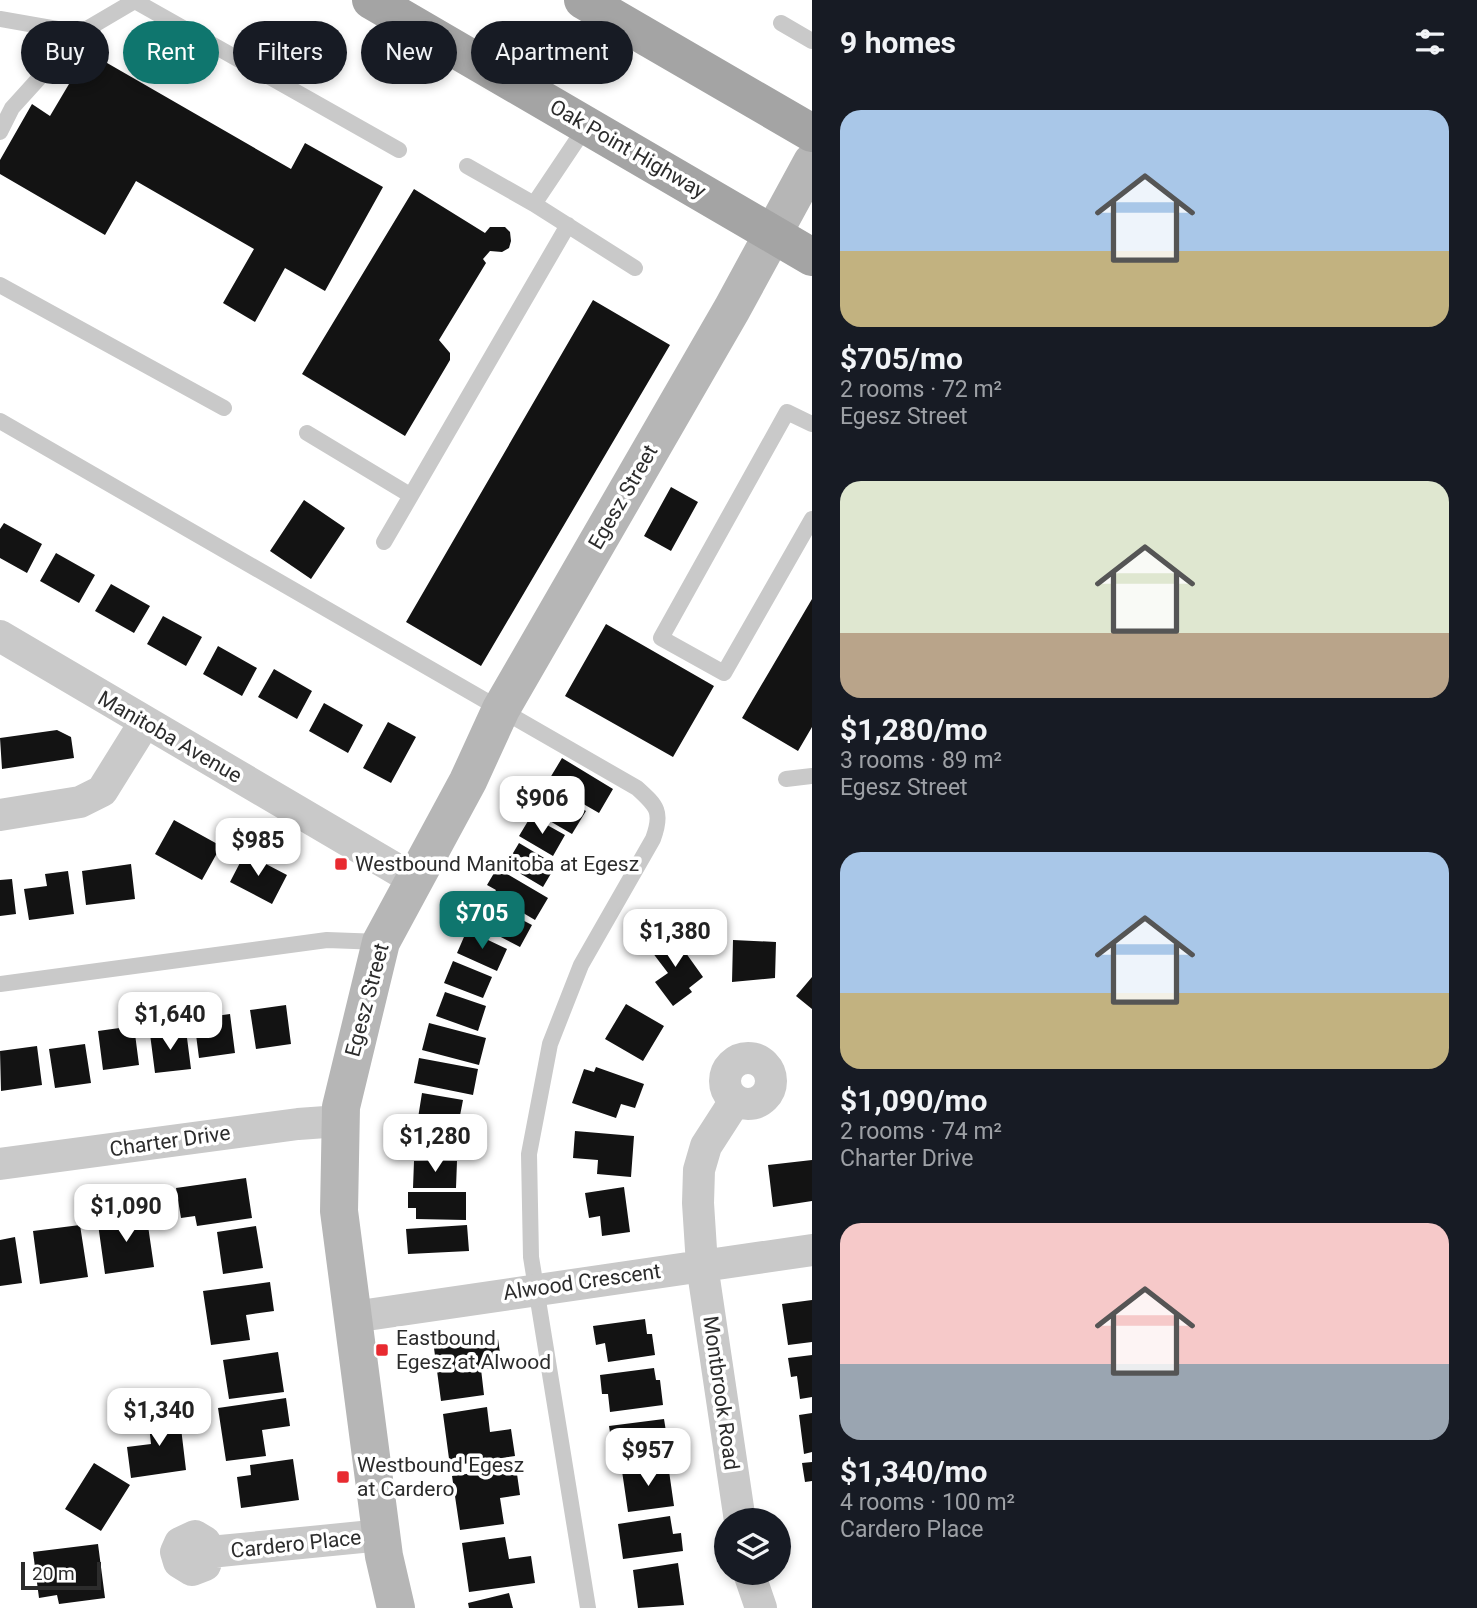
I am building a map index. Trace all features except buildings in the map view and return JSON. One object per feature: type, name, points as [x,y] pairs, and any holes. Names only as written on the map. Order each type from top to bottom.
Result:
[{"type":"main road","name":"Oak Point Highway","points":[[371,0],[812,257]]},
{"type":"main road","points":[[583,0],[812,133]]},
{"type":"street","name":"Egesz Street","points":[[396,1608],[382,1535],[339,1211],[341,1121],[351,1058],[381,942],[468,781],[501,709],[732,309],[812,162]]},
{"type":"street","name":"Manitoba Avenue","points":[[0,636],[413,879]]},
{"type":"street","points":[[0,815],[80,802],[102,791],[145,722]]},
{"type":"street","name":"Montbrook Road","points":[[735,1101],[706,1146],[699,1170],[702,1265],[738,1508]]},
{"type":"street","name":"Charter Drive","points":[[0,1164],[298,1124],[341,1121]]},
{"type":"street","name":"Alwood Crescent","points":[[353,1317],[536,1288],[812,1250]]},
{"type":"street","name":"Cardero Place","points":[[210,1552],[382,1535]]},
{"type":"street","points":[[753,1585],[761,1608]]},
{"type":"lane","points":[[101,21],[136,1],[399,150]]},
{"type":"lane","points":[[0,19],[21,23]]},
{"type":"lane","points":[[781,23],[812,41]]},
{"type":"lane","points":[[0,132],[12,108],[34,84]]},
{"type":"lane","points":[[534,204],[587,125]]},
{"type":"lane","points":[[467,166],[534,204],[635,268]]},
{"type":"lane","points":[[384,542],[568,225]]},
{"type":"lane","points":[[0,285],[224,408]]},
{"type":"lane","points":[[812,424],[787,412],[662,638],[724,673],[812,519]]},
{"type":"lane","points":[[0,421],[638,788],[651,800],[660,822],[581,965],[550,1044],[528,1154],[531,1257],[588,1608]]},
{"type":"lane","points":[[307,433],[410,495]]},
{"type":"lane","points":[[786,779],[812,776]]},
{"type":"lane","points":[[0,984],[327,940],[381,942]]},
{"type":"place","name":"Westbound Manitoba at Egesz","points":[[341,864]]},
{"type":"place","name":"Eastbound Egesz at Alwood","points":[[382,1350]]},
{"type":"place","name":"Westbound Egesz at Cardero","points":[[343,1477]]}]
